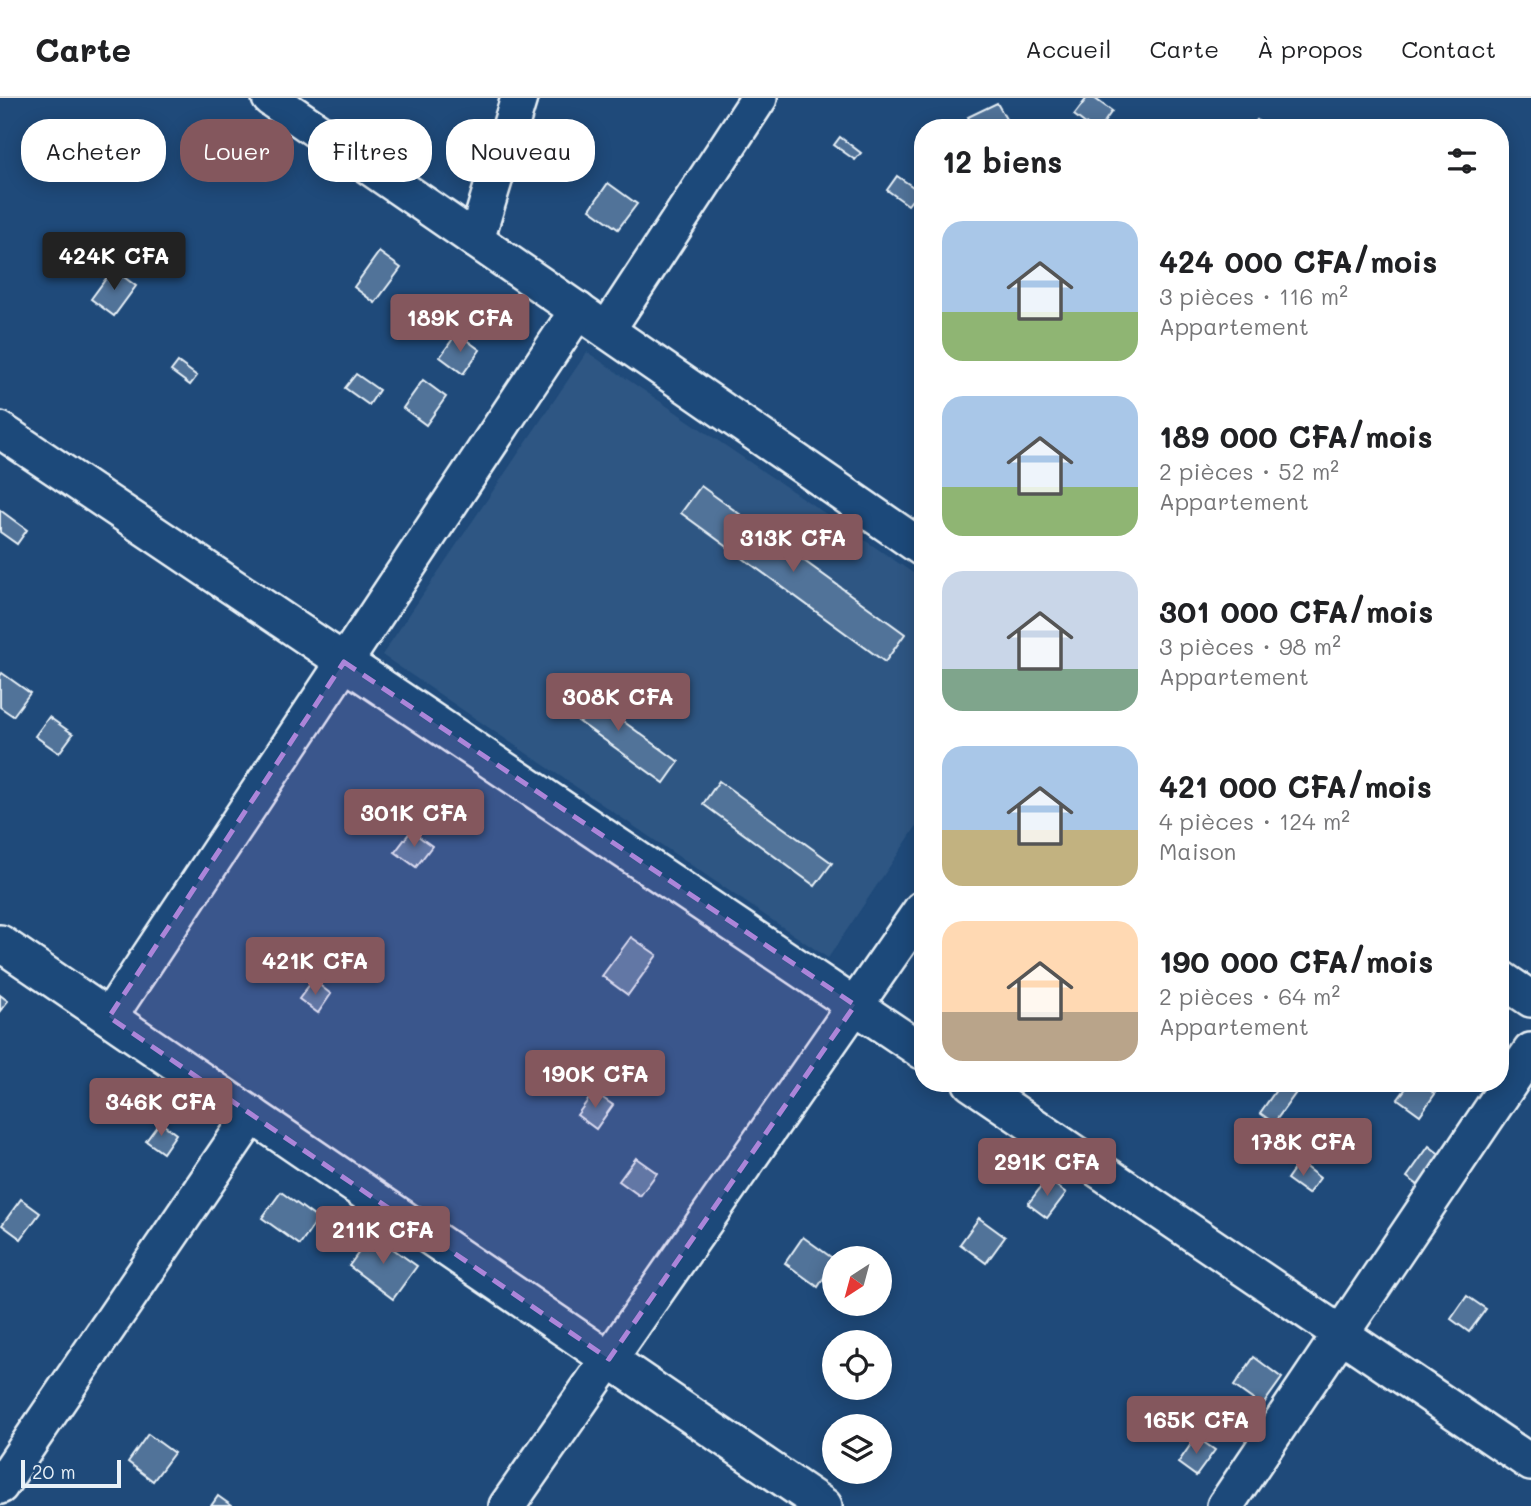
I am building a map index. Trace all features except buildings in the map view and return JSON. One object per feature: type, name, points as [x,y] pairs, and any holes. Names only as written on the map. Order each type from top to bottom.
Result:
[{"type":"street","points":[[270,98],[914,542]]},
{"type":"street","points":[[476,240],[519,98]]},
{"type":"street","points":[[607,330],[759,98]]},
{"type":"street","points":[[108,1017],[578,310]]},
{"type":"street","points":[[0,430],[914,1046]]},
{"type":"street","points":[[508,1506],[914,920]]},
{"type":"street","points":[[0,943],[824,1506]]},
{"type":"street","points":[[1509,984],[1531,999]]},
{"type":"street","points":[[1509,1084],[1531,1051]]},
{"type":"street","points":[[984,1092],[1531,1463]]},
{"type":"street","points":[[1225,1506],[1503,1092]]},
{"type":"street","points":[[0,1486],[252,1115]]},
{"type":"highlighted area","points":[[344,662],[855,1005],[609,1359],[109,1017]]},
{"type":"shaded area","points":[[587,352],[914,574],[914,830],[828,958],[382,655]]}]
